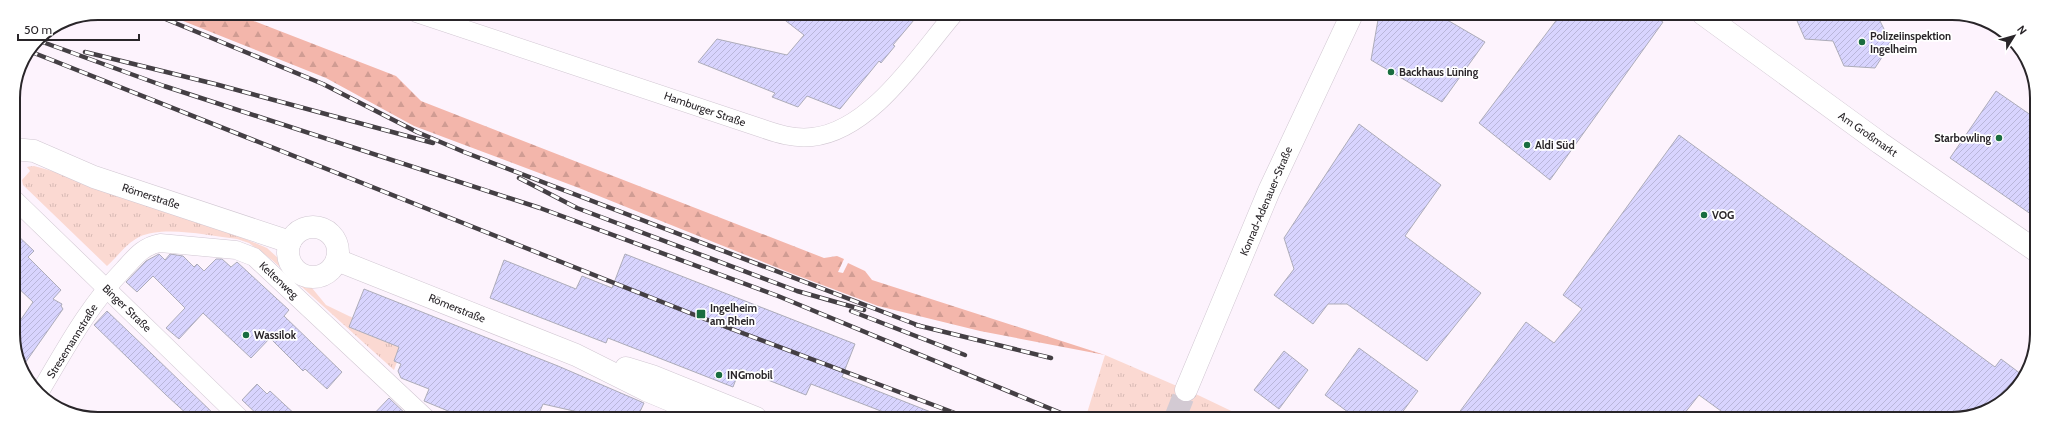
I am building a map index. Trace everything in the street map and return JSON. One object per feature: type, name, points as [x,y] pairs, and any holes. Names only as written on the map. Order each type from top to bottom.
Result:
[{"type":"main road","name":"Konrad-Adenauer-Straße","points":[[1186,390],[1269,191],[1349,20]]},
{"type":"main road","name":"Am Großmarkt","points":[[1711,20],[1868,134],[2030,247]]},
{"type":"main road","name":"Römerstraße","points":[[20,150],[34,151],[94,177],[290,242]]},
{"type":"main road","points":[[307,228],[321,229],[334,238],[338,252],[337,260],[331,270],[320,277],[304,276],[297,272],[288,258],[290,242],[300,231],[307,228]]},
{"type":"main road","name":"Römerstraße","points":[[337,260],[576,355],[646,390],[676,411]]},
{"type":"main road","name":"Römerstraße","points":[[576,355],[603,360],[652,376],[741,412]]},
{"type":"street","name":"Hamburger Straße","points":[[437,20],[761,128],[797,137],[829,134],[843,129],[863,116],[880,101],[949,20]]},
{"type":"street","name":"Binger Straße","points":[[20,205],[234,412]]},
{"type":"street","name":"Keltenweg","points":[[106,288],[149,245],[160,243],[246,252],[254,257],[420,412]]},
{"type":"street","name":"Stresemannstraße","points":[[42,388],[77,330],[106,288]]},
{"type":"green space","points":[[181,20],[251,20],[396,76],[421,101],[824,258],[837,256],[844,259],[838,272],[843,273],[848,263],[865,271],[872,280],[1105,355],[980,331],[878,306],[788,272],[579,188],[414,126],[326,78]]},
{"type":"green space","points":[[34,166],[63,174],[87,186],[224,230],[267,248],[279,259],[289,273],[312,288],[326,305],[353,318],[350,327],[399,347],[394,361],[397,362],[394,370],[272,260],[249,243],[237,239],[187,232],[161,232],[139,237],[122,250],[107,266],[23,185],[22,180],[30,171],[27,167]]},
{"type":"green space","points":[[1105,355],[1233,412],[1087,412]]},
{"type":"building","points":[[785,20],[914,20],[893,45],[895,46],[881,63],[879,61],[840,109],[807,96],[798,107],[772,97],[775,93],[698,62],[717,39],[787,55],[804,35]]},
{"type":"building","points":[[1378,20],[1447,20],[1485,42],[1442,102],[1371,60]]},
{"type":"building","points":[[1556,20],[1660,20],[1663,22],[1550,180],[1479,123]]},
{"type":"building","name":"Polizeiinspektion Ingelheim","points":[[1797,20],[1880,20],[1891,43],[1875,68],[1844,66],[1833,41],[1805,39]]},
{"type":"building","name":"Starbowling","points":[[1996,91],[2030,115],[2030,214],[1950,158]]},
{"type":"building","points":[[1359,124],[1441,185],[1405,236],[1481,293],[1427,361],[1347,304],[1328,304],[1313,324],[1274,295],[1294,269],[1284,238]]},
{"type":"building","name":"VOG","points":[[1679,135],[1995,367],[2001,359],[2019,373],[2011,385],[1991,401],[1977,408],[1952,412],[1722,412],[1699,395],[1686,412],[1459,412],[1526,322],[1554,343],[1582,309],[1563,295]]},
{"type":"building","points":[[20,238],[34,251],[28,257],[61,290],[53,299],[62,304],[61,306],[63,309],[26,362],[20,339],[20,321],[33,302],[20,290]]},
{"type":"building","points":[[159,254],[165,260],[170,254],[183,256],[194,267],[197,264],[204,271],[216,259],[222,259],[231,267],[237,262],[289,310],[284,316],[342,372],[327,389],[305,369],[303,371],[270,338],[251,358],[203,313],[179,339],[166,328],[185,308],[153,276],[137,292],[126,282],[146,261]]},
{"type":"building","points":[[625,254],[855,344],[842,377],[931,412],[883,412],[811,384],[806,395],[740,369],[733,387],[608,338],[606,343],[490,298],[504,260],[576,289],[582,276],[612,288]]},
{"type":"building","points":[[364,289],[558,366],[644,403],[640,412],[578,412],[543,404],[540,412],[451,412],[424,401],[429,389],[401,378],[398,371],[401,364],[394,361],[399,347],[349,327]]},
{"type":"building","points":[[107,311],[212,412],[185,412],[94,325]]},
{"type":"building","points":[[1359,348],[1418,391],[1402,412],[1348,412],[1325,395]]},
{"type":"building","points":[[1284,351],[1308,370],[1279,409],[1254,390]]},
{"type":"building","points":[[257,384],[267,394],[270,391],[293,412],[255,412],[242,400]]},
{"type":"building","points":[[389,398],[404,412],[376,412]]},
{"type":"tunnel","points":[[1177,412],[1186,390]]},
{"type":"railway","points":[[168,20],[323,84],[417,132],[464,152],[920,326]]},
{"type":"railway","points":[[44,42],[164,86],[540,208],[778,296],[1058,412]]},
{"type":"railway","points":[[85,52],[215,84],[433,143]]},
{"type":"railway","points":[[35,53],[705,319],[952,412]]},
{"type":"railway","points":[[519,178],[577,208],[797,291],[864,310]]},
{"type":"railway","points":[[851,311],[965,355]]},
{"type":"railway","points":[[916,325],[1051,358]]},
{"type":"place","name":"Polizeiinspektion Ingelheim","points":[[1862,42]]},
{"type":"place","name":"Backhaus Lüning","points":[[1391,72]]},
{"type":"place","name":"Starbowling","points":[[1999,138]]},
{"type":"place","name":"Aldi Süd","points":[[1527,145]]},
{"type":"place","name":"VOG","points":[[1704,215]]},
{"type":"place","name":"Ingelheim am Rhein","points":[[701,314]]},
{"type":"place","name":"Wassilok","points":[[246,335]]},
{"type":"place","name":"INGmobil","points":[[719,375]]}]
